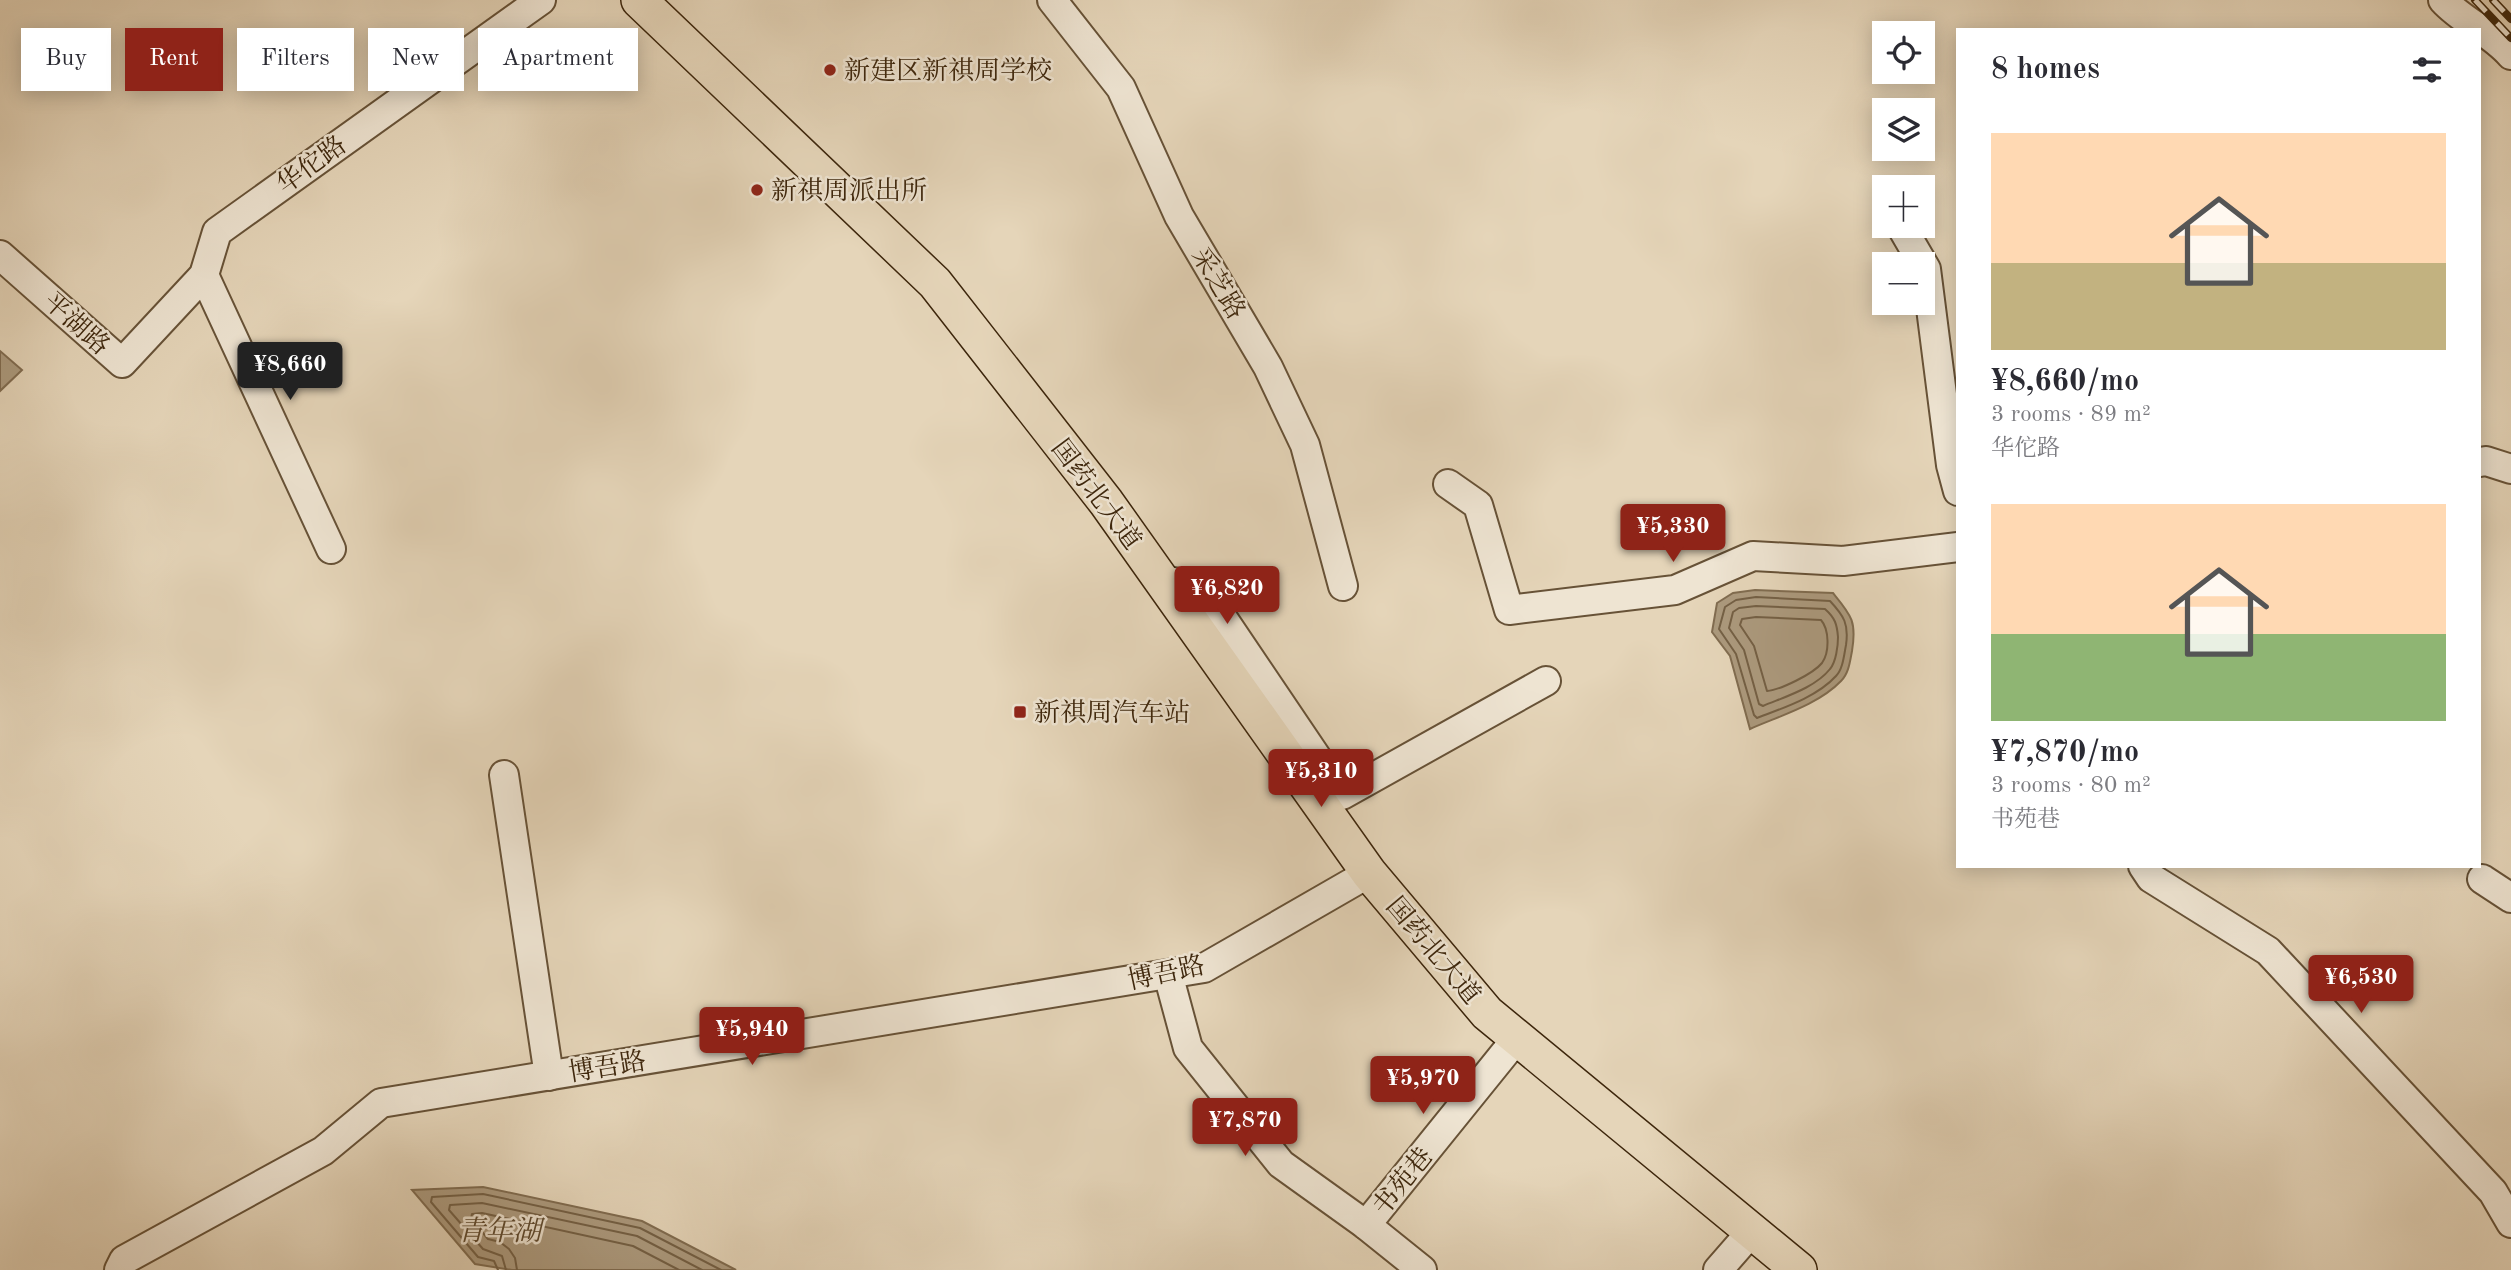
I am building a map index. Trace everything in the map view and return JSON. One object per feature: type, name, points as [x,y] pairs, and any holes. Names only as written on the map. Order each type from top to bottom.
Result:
[{"type":"main road","name":"国药北大道","points":[[639,0],[935,283],[1106,502],[1369,873],[1487,1013],[1799,1270]]},
{"type":"street","name":"华佗路","points":[[122,363],[204,275],[217,232],[541,0]]},
{"type":"street","name":"采芝路","points":[[1052,0],[1121,88],[1179,216],[1268,367],[1305,445],[1343,586]]},
{"type":"street","points":[[2443,0],[2452,11],[2479,28]]},
{"type":"street","points":[[2481,29],[2498,40],[2511,55]]},
{"type":"street","points":[[1908,238],[1926,269],[1951,464],[1956,483]]},
{"type":"street","name":"平湖路","points":[[0,255],[122,363]]},
{"type":"street","points":[[204,275],[331,549]]},
{"type":"street","points":[[2481,462],[2511,469]]},
{"type":"street","points":[[1448,484],[1478,505],[1509,610],[1675,590],[1753,556],[1843,561],[1956,547]]},
{"type":"street","points":[[1160,580],[1201,586],[1342,795],[1546,681]]},
{"type":"street","points":[[504,775],[549,1076]]},
{"type":"street","points":[[2144,868],[2151,878],[2268,951],[2493,1192],[2511,1223]]},
{"type":"street","name":"博吾路","points":[[119,1270],[124,1260],[323,1151],[381,1103],[1204,968],[1369,873]]},
{"type":"street","points":[[2482,879],[2511,898]]},
{"type":"street","points":[[1168,974],[1188,1048],[1281,1164],[1366,1225],[1422,1270]]},
{"type":"street","name":"书苑巷","points":[[1366,1225],[1517,1038]]},
{"type":"street","points":[[1718,1270],[1752,1231]]},
{"type":"water","points":[[0,351],[22,370],[0,391]]},
{"type":"water","points":[[1755,590],[1833,593],[1848,613],[1854,632],[1849,667],[1841,681],[1810,703],[1750,729],[1730,656],[1712,632],[1717,603],[1733,593]]},
{"type":"water","name":"青年湖","points":[[483,1187],[642,1221],[736,1270],[512,1270],[475,1264],[412,1190]]},
{"type":"railway","points":[[2475,0],[2511,38]]},
{"type":"railway","points":[[2493,0],[2511,19]]},
{"type":"place","name":"新建区新祺周学校","points":[[830,70]]},
{"type":"place","name":"新祺周派出所","points":[[757,190]]},
{"type":"place","name":"新祺周汽车站","points":[[1020,712]]}]
